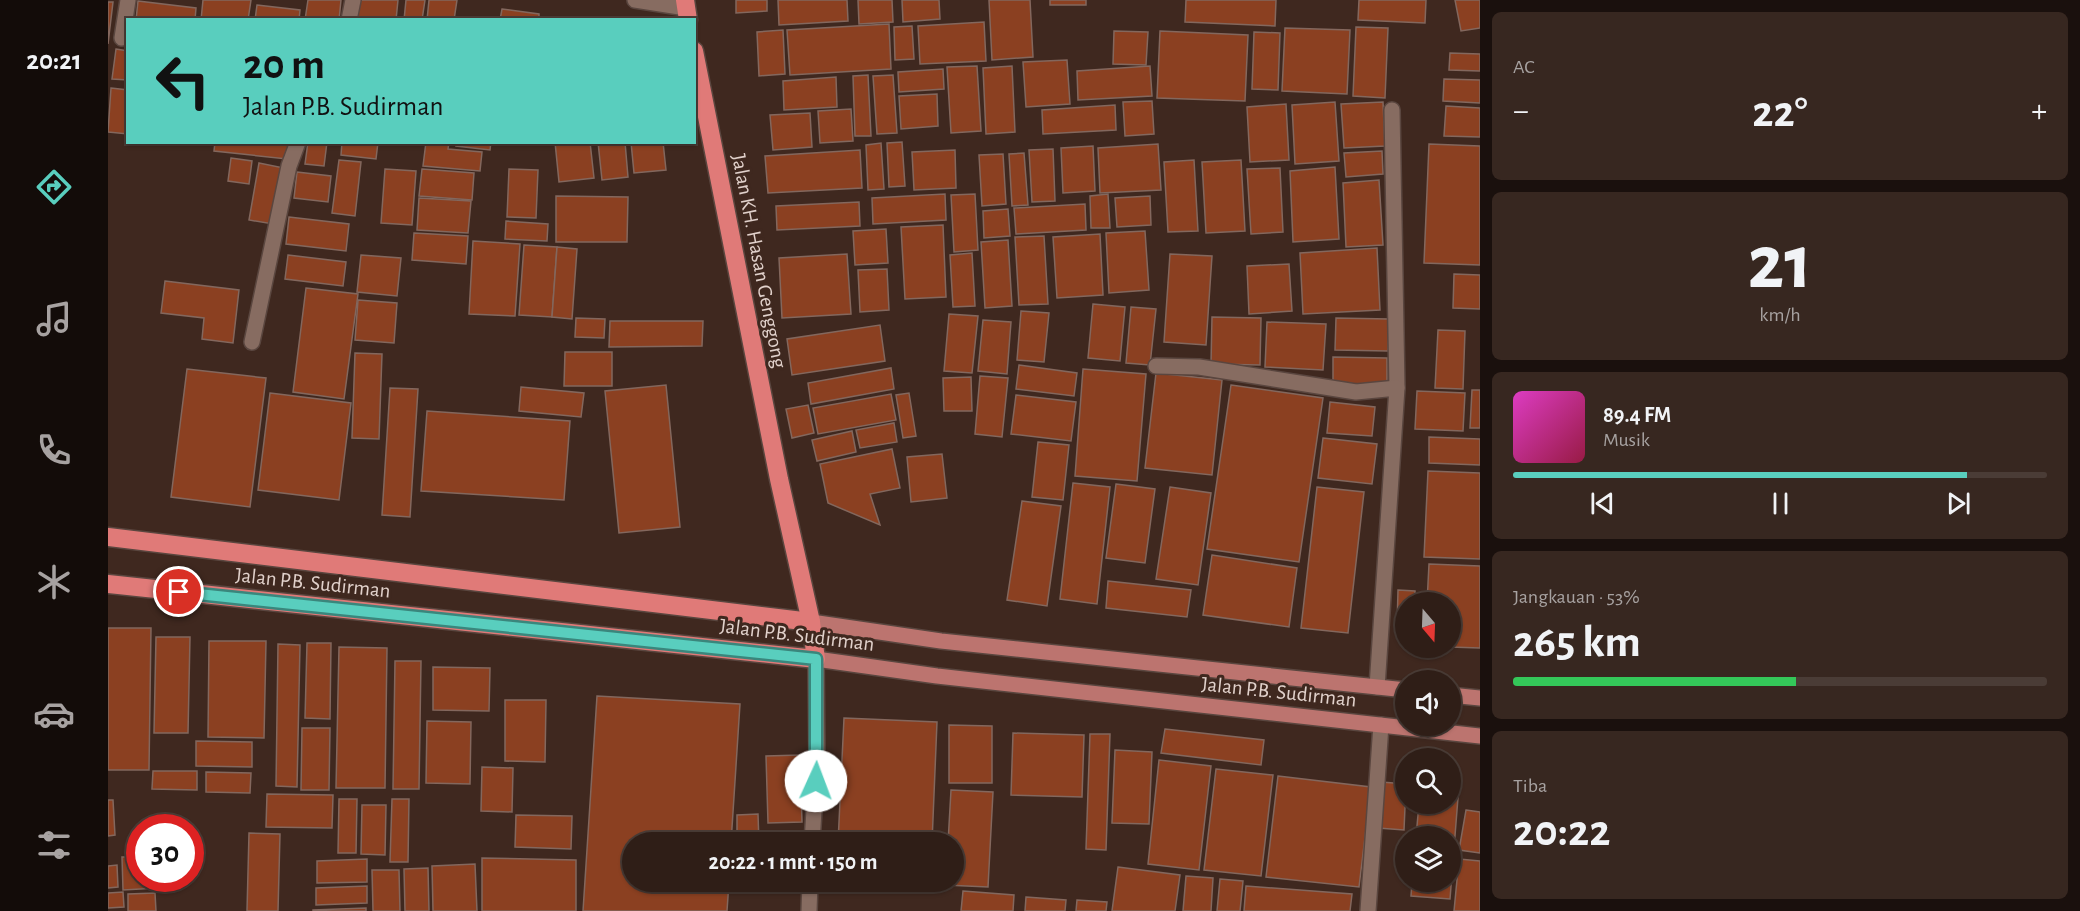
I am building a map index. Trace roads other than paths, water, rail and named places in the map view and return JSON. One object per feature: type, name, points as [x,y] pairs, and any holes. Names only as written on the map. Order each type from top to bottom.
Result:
[{"type":"highway","name":"Jalan KH. Hasan Genggong","points":[[696,61],[779,479],[811,622],[816,659]]},
{"type":"highway","name":"Jalan P.B. Sudirman","points":[[108,537],[811,622]]},
{"type":"highway","name":"Jalan P.B. Sudirman","points":[[108,584],[816,659]]},
{"type":"main road","name":"Jalan P.B. Sudirman","points":[[811,622],[940,641],[1395,689]]},
{"type":"main road","name":"Jalan P.B. Sudirman","points":[[816,659],[937,676],[1480,736]]},
{"type":"main road","points":[[1461,696],[1480,698]]},
{"type":"street","points":[[122,38],[128,0]]},
{"type":"street","points":[[350,18],[353,0]]},
{"type":"street","points":[[635,0],[686,9]]},
{"type":"street","points":[[1377,687],[1396,388],[1392,110]]},
{"type":"street","points":[[252,342],[289,166],[297,144]]},
{"type":"street","points":[[1156,366],[1199,367],[1356,392],[1396,388]]},
{"type":"street","points":[[813,832],[817,761],[816,659]]},
{"type":"street","points":[[1368,911],[1381,726]]},
{"type":"street","points":[[809,911],[810,892]]}]
